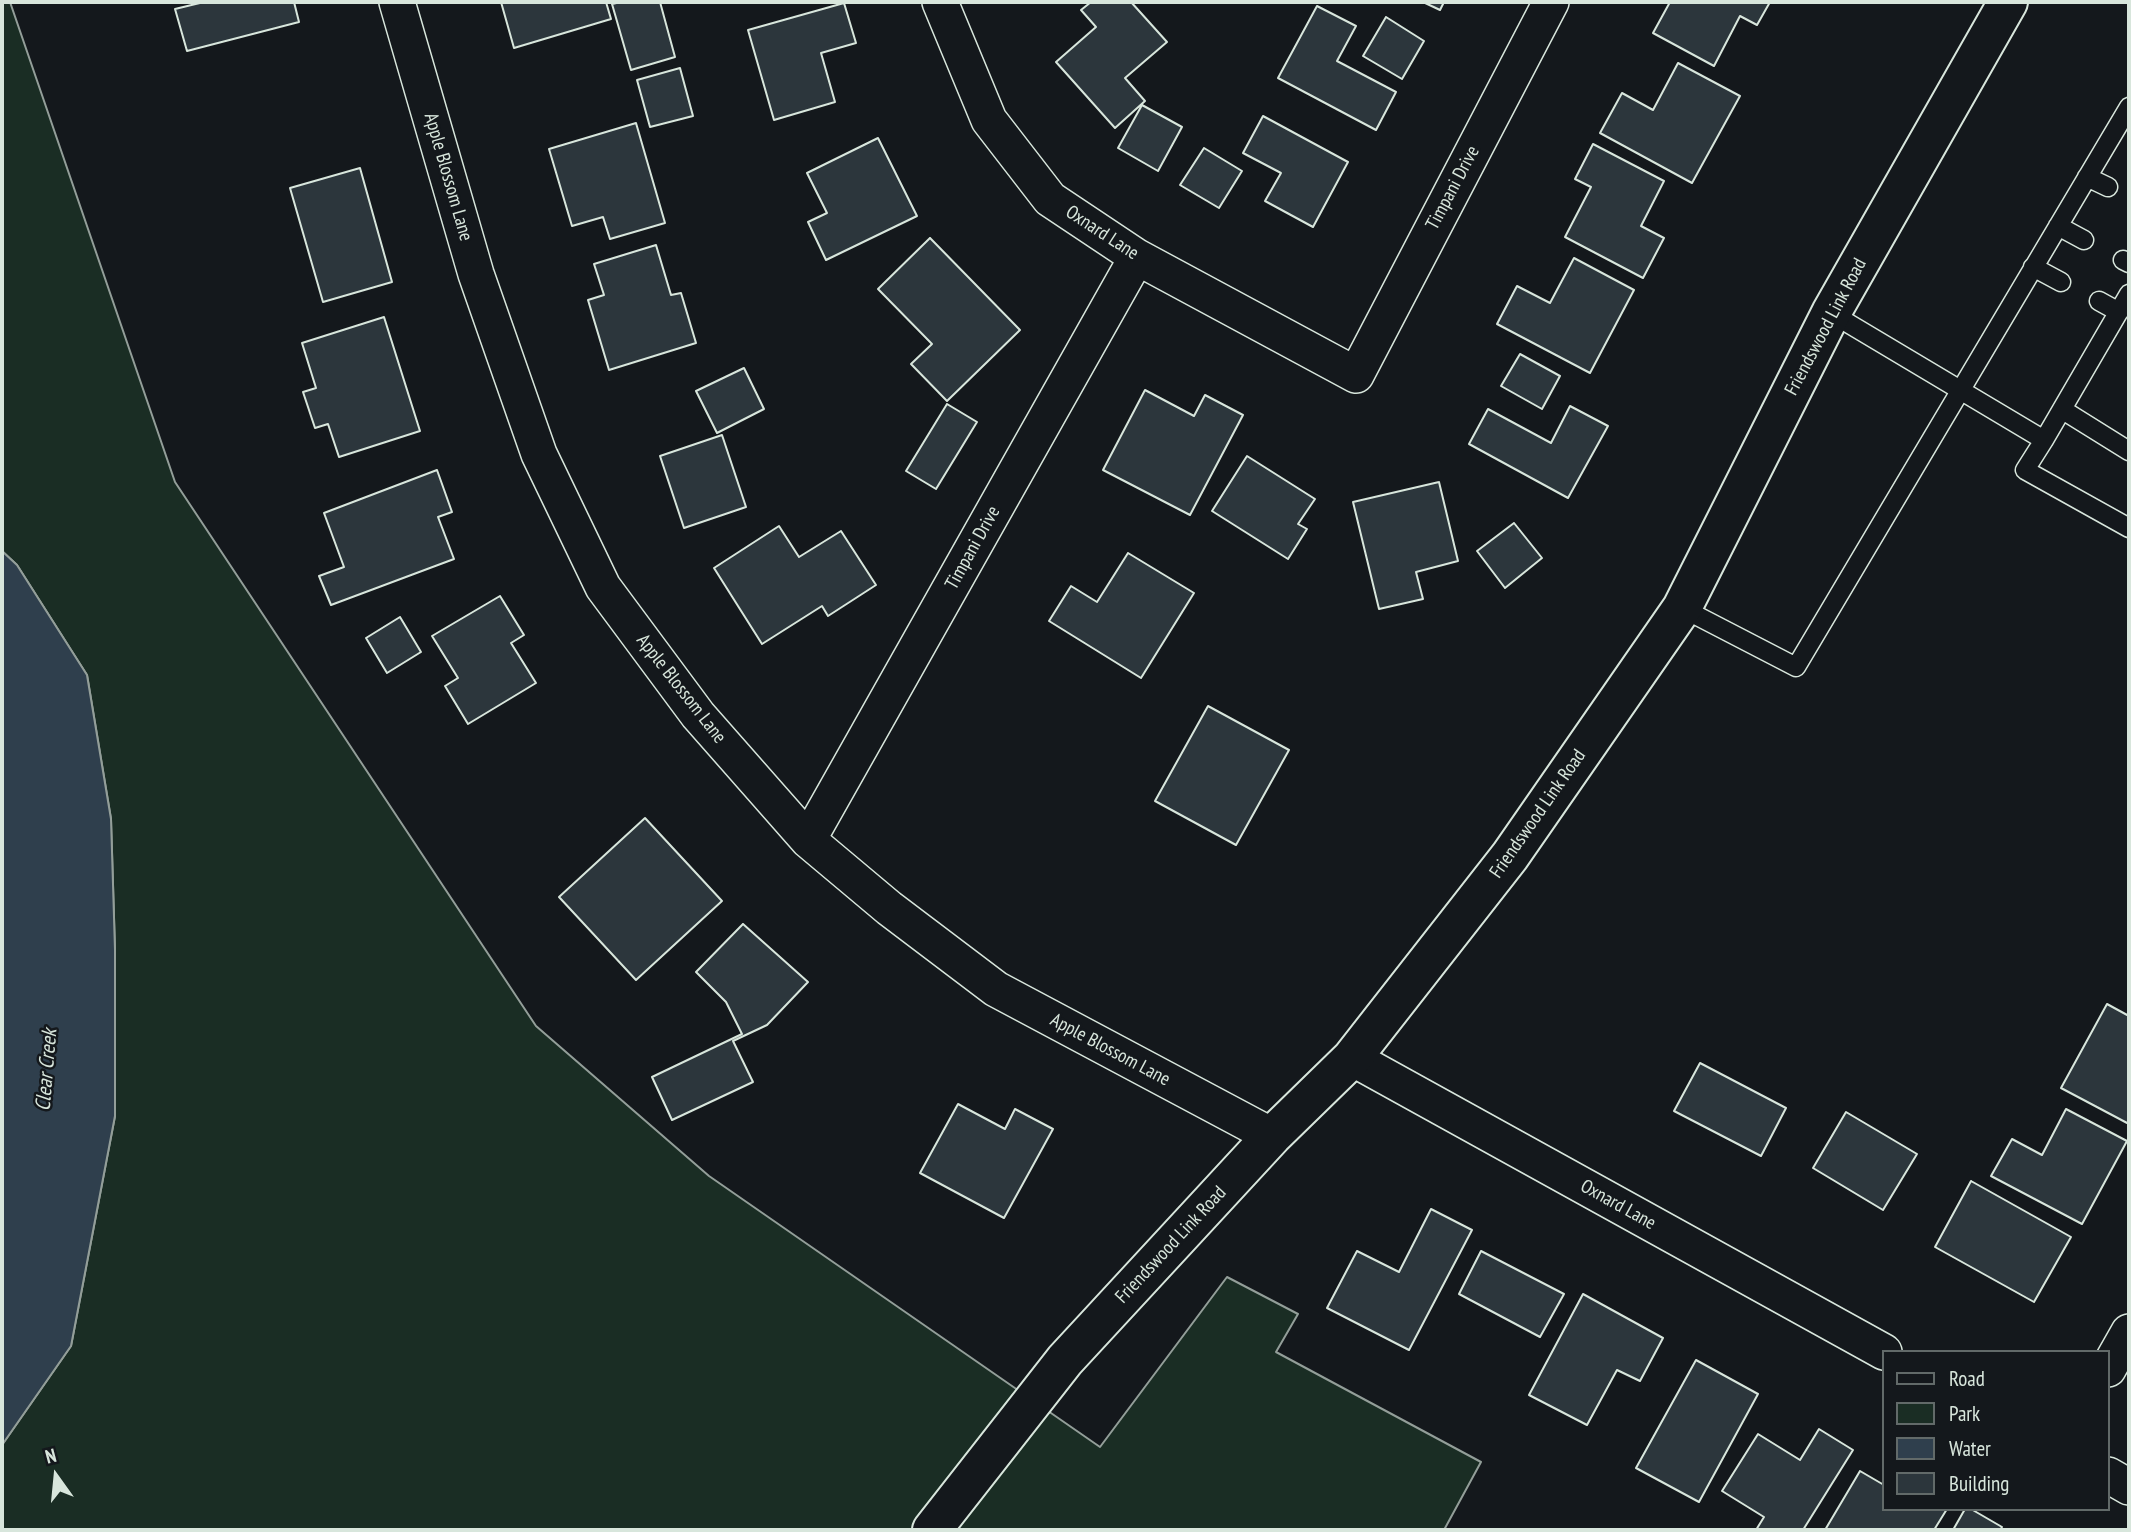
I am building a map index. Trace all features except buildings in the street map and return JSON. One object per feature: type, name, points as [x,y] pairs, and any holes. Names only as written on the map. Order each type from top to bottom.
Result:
[{"type":"main road","name":"Friendswood Link Road","points":[[932,1530],[1065,1360],[1272,1136],[1352,1058],[1510,856],[1682,608],[1831,313],[2008,2]]},
{"type":"street","name":"Apple Blossom Lane","points":[[397,2],[476,274],[539,454],[597,575],[698,715],[808,840],[889,908],[996,989],[1272,1136]]},
{"type":"street","name":"Oxnard Lane","points":[[940,2],[989,120],[1050,198],[1137,257],[1356,374]]},
{"type":"street","name":"Timpani Drive","points":[[1356,374],[1552,2]]},
{"type":"street","name":"Timpani Drive","points":[[808,840],[1137,257]]},
{"type":"street","name":"Oxnard Lane","points":[[1352,1058],[1882,1351]]},
{"type":"street","points":[[2110,1365],[2129,1332]]},
{"type":"street","points":[[2110,1476],[2129,1487]]},
{"type":"lane","points":[[1682,608],[1796,667],[2087,177],[2124,129],[2129,107]]},
{"type":"lane","points":[[2087,177],[2108,187]]},
{"type":"lane","points":[[2058,226],[2084,240]]},
{"type":"lane","points":[[2033,267],[2061,282]]},
{"type":"lane","points":[[2129,293],[2063,411],[2025,470],[2129,528]]},
{"type":"lane","points":[[2099,302],[2119,312]]},
{"type":"lane","points":[[1831,313],[2044,440]]},
{"type":"lane","points":[[2063,411],[2129,451]]},
{"type":"green space","points":[[2,2],[10,2],[175,482],[536,1026],[709,1176],[1100,1447],[1227,1277],[1298,1314],[1276,1352],[1481,1462],[1444,1530],[2,1530],[2,1445],[71,1346],[115,1116],[115,950],[111,819],[87,675],[17,565],[2,551]]},
{"type":"water","name":"Clear Creek","points":[[2,551],[17,565],[87,675],[111,819],[115,950],[115,1116],[71,1346],[2,1445]]}]
